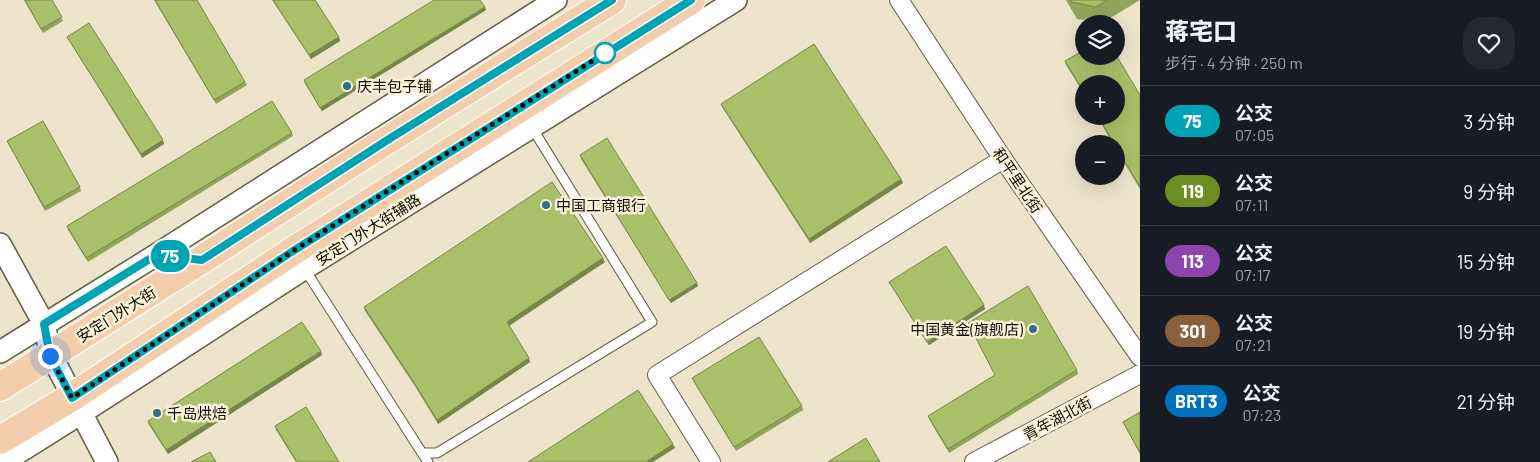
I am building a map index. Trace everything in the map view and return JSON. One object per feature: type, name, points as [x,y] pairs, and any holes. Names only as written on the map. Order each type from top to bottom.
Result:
[{"type":"main road","name":"安定门外大街","points":[[0,387],[202,260],[389,139],[612,0]]},
{"type":"main road","points":[[0,440],[76,406],[299,260],[525,117],[691,0]]},
{"type":"street","points":[[0,352],[556,0]]},
{"type":"street","points":[[525,117],[736,0]]},
{"type":"street","name":"和平里北街","points":[[899,0],[1003,159],[1140,357]]},
{"type":"street","points":[[711,462],[657,375],[1003,159]]},
{"type":"street","points":[[0,244],[44,324],[50,356],[107,462]]},
{"type":"street","points":[[156,255],[202,260]]},
{"type":"street","name":"青年湖北街","points":[[974,462],[1140,374]]},
{"type":"street","points":[[3,462],[76,406]]},
{"type":"lane","points":[[422,453],[437,453],[652,322],[525,117]]},
{"type":"lane","points":[[299,260],[428,462]]},
{"type":"building","points":[[25,0],[52,0],[62,17],[41,29]]},
{"type":"building","points":[[155,0],[197,0],[245,82],[214,100]]},
{"type":"building","points":[[273,0],[315,0],[339,37],[309,55]]},
{"type":"building","points":[[434,0],[480,0],[485,7],[320,108],[304,80]]},
{"type":"building","points":[[1070,0],[1107,0],[1096,7]]},
{"type":"building","points":[[89,23],[163,140],[141,154],[67,37]]},
{"type":"building","points":[[814,44],[901,179],[809,239],[721,104]]},
{"type":"building","points":[[1075,55],[1075,65],[1122,65],[1140,95],[1140,187],[1125,162],[1125,135],[1109,135],[1103,125],[1125,125],[1125,75],[1075,75],[1075,77],[1065,61]]},
{"type":"building","points":[[272,101],[292,133],[86,258],[67,226]]},
{"type":"building","points":[[43,121],[80,187],[44,207],[7,141]]},
{"type":"building","points":[[607,138],[697,283],[669,300],[580,155]]},
{"type":"building","points":[[552,182],[603,258],[507,322],[529,358],[437,420],[364,307]]},
{"type":"building","points":[[946,246],[984,305],[927,342],[889,282]]},
{"type":"building","points":[[1028,286],[1077,370],[948,449],[928,416],[995,375],[968,323]]},
{"type":"building","points":[[302,322],[321,351],[166,450],[148,421]]},
{"type":"building","points":[[759,337],[802,406],[734,447],[692,378]]},
{"type":"building","points":[[638,390],[673,444],[646,462],[528,462]]},
{"type":"building","points":[[306,407],[339,462],[297,462],[275,426]]},
{"type":"building","points":[[1140,412],[1140,453],[1123,422]]},
{"type":"building","points":[[866,438],[880,462],[828,462]]},
{"type":"building","points":[[210,452],[216,462],[191,462]]},
{"type":"bus line","name":"75","points":[[612,0],[389,139],[202,260],[156,255],[44,324],[50,356],[72,398],[293,251],[648,25],[691,0]]},
{"type":"place","name":"庆丰包子铺","points":[[347,86]]},
{"type":"place","name":"中国工商银行","points":[[546,205]]},
{"type":"place","name":"中国黄金(旗舰店)","points":[[1033,329]]},
{"type":"place","name":"千岛烘焙","points":[[157,413]]},
{"type":"route","points":[[50,356],[72,398],[293,251],[605,53]]}]
